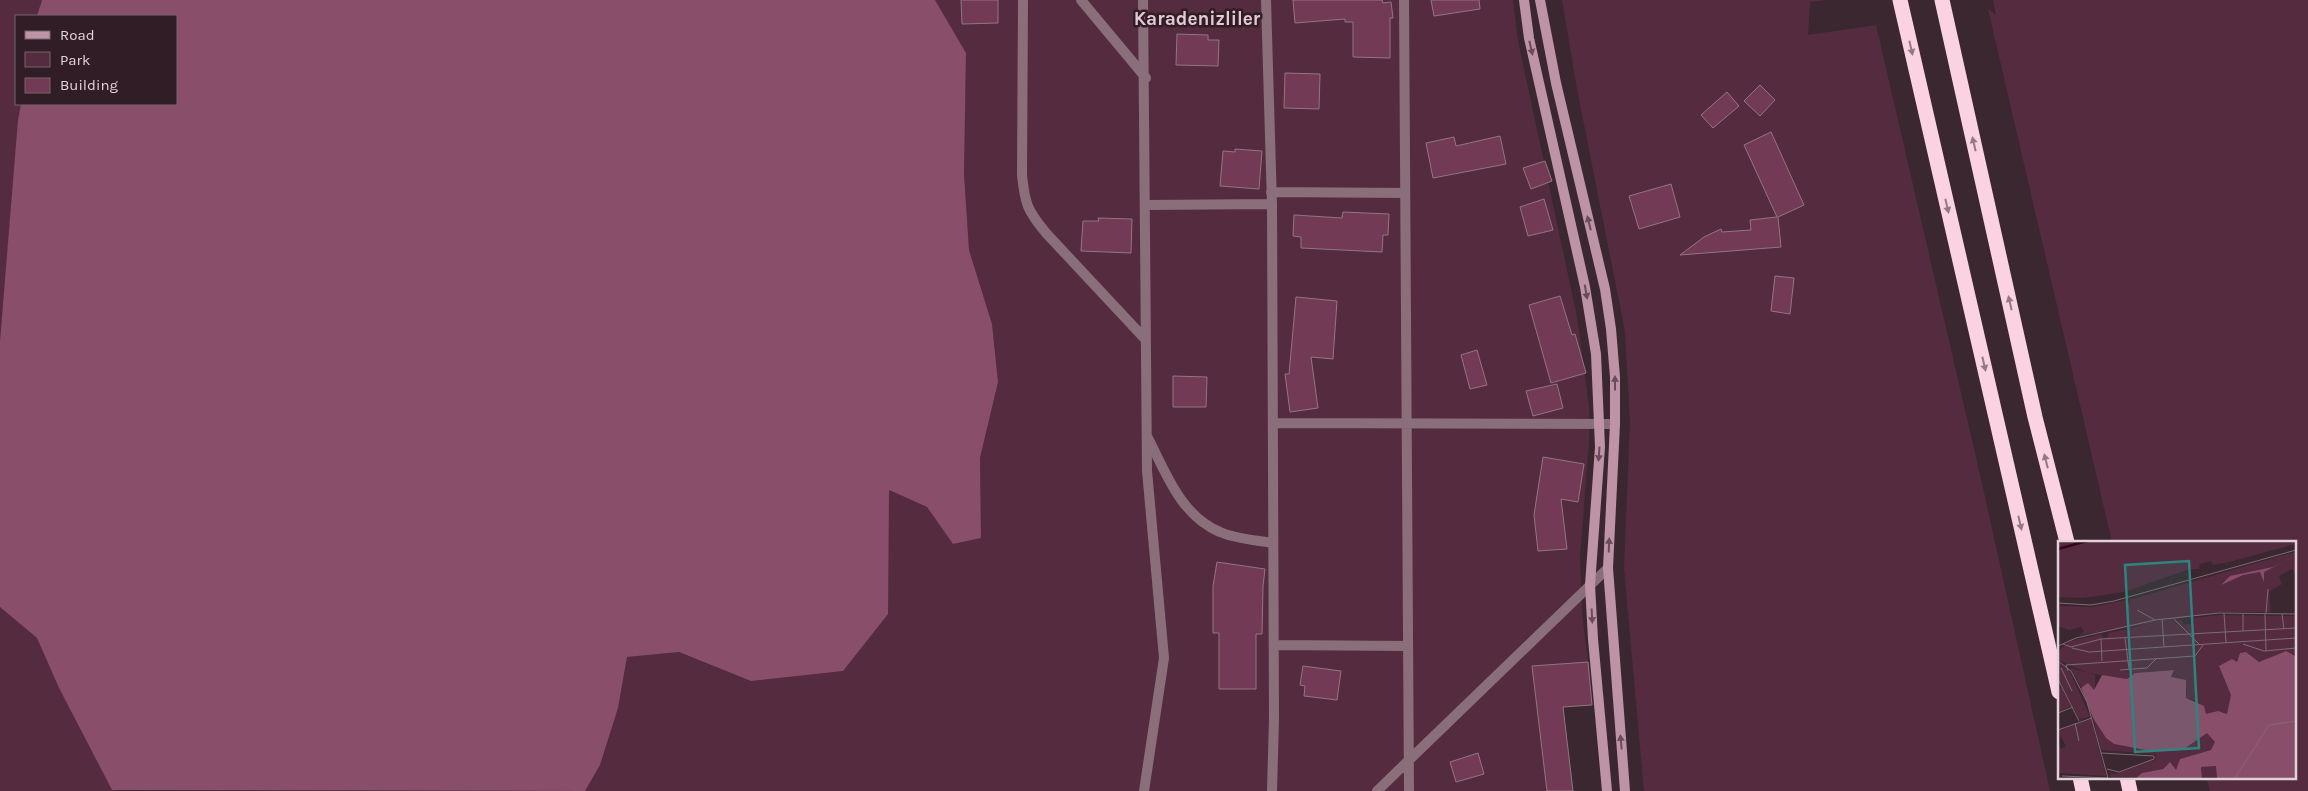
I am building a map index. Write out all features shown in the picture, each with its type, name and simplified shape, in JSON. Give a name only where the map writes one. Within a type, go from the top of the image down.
[{"type":"highway","points":[[1900,0],[2058,688]]},
{"type":"highway","points":[[1942,0],[2035,416],[2067,541]]},
{"type":"highway","points":[[2080,778],[2083,791]]},
{"type":"highway","points":[[2127,778],[2130,791]]},
{"type":"main road","points":[[1524,0],[1529,38],[1585,287],[1596,354],[1600,447],[1590,585],[1607,791]]},
{"type":"main road","points":[[1540,0],[1556,83],[1605,290],[1615,377],[1615,424],[1608,568],[1625,791]]},
{"type":"street","points":[[1023,0],[1022,175],[1024,201],[1033,217],[1046,233],[1146,340]]},
{"type":"street","points":[[1081,0],[1146,78]]},
{"type":"street","points":[[1144,0],[1146,78],[1147,471],[1164,658],[1144,791]]},
{"type":"street","points":[[1266,0],[1272,204],[1274,645],[1272,791]]},
{"type":"street","points":[[1404,0],[1409,791]]},
{"type":"street","points":[[1271,192],[1404,193]]},
{"type":"street","points":[[1146,205],[1272,204]]},
{"type":"street","points":[[1272,423],[1615,424]]},
{"type":"street","points":[[1146,435],[1178,495],[1196,518],[1219,532],[1240,538],[1273,542]]},
{"type":"street","points":[[1377,791],[1608,568]]},
{"type":"street","points":[[1274,645],[1408,646]]},
{"type":"green space","points":[[0,0],[42,0],[37,15],[15,15],[15,105],[21,105],[0,341]]},
{"type":"green space","points":[[935,0],[1513,0],[1518,41],[1577,317],[1589,406],[1589,442],[1580,556],[1582,614],[1588,662],[1532,666],[1547,791],[585,791],[600,765],[618,708],[627,657],[679,652],[751,681],[888,614],[888,490],[927,507],[953,544],[981,538],[980,458],[998,382],[992,324],[969,250],[964,174],[966,53]]},
{"type":"green space","points":[[1562,0],[1826,0],[1810,2],[1808,35],[1876,25],[1983,488],[2050,791],[1644,791],[1624,568],[1630,422],[1625,331],[1577,89]]},
{"type":"green space","points":[[1993,0],[2308,0],[2308,791],[2210,791],[2206,778],[2296,778],[2296,541],[2112,541],[1988,9],[1996,15]]},
{"type":"green space","points":[[0,607],[37,638],[59,688],[112,790],[120,791],[0,791]]},
{"type":"shaded area","points":[[42,0],[935,0],[966,53],[964,174],[969,250],[992,324],[998,382],[980,458],[981,538],[953,544],[927,507],[889,490],[888,614],[843,671],[751,681],[679,652],[627,657],[618,708],[600,765],[585,791],[112,790],[59,688],[37,638],[0,607],[0,341],[18,120],[21,105],[178,105],[178,15],[37,15]]},
{"type":"building","points":[[961,0],[998,0],[998,23],[962,24]]},
{"type":"building","points":[[1293,0],[1382,0],[1383,3],[1391,2],[1393,18],[1390,18],[1390,58],[1353,57],[1353,22],[1345,22],[1345,19],[1295,23]]},
{"type":"building","points":[[1431,0],[1479,0],[1480,9],[1434,16]]},
{"type":"building","points":[[1177,34],[1208,35],[1208,40],[1219,40],[1218,66],[1176,65]]},
{"type":"building","points":[[1285,73],[1320,74],[1319,109],[1284,108]]},
{"type":"building","points":[[1760,85],[1775,100],[1760,116],[1744,101]]},
{"type":"building","points":[[1727,92],[1739,106],[1713,128],[1701,115]]},
{"type":"building","points":[[1771,132],[1804,205],[1778,217],[1781,247],[1680,255],[1704,237],[1721,229],[1722,232],[1751,230],[1750,220],[1777,217],[1744,145]]},
{"type":"building","points":[[1500,136],[1506,164],[1433,178],[1426,143],[1454,137],[1456,146]]},
{"type":"building","points":[[1235,149],[1262,151],[1259,189],[1220,186],[1223,151],[1235,152]]},
{"type":"building","points":[[1545,161],[1552,181],[1531,189],[1523,168]]},
{"type":"building","points":[[1671,184],[1680,217],[1639,229],[1629,196]]},
{"type":"building","points":[[1544,199],[1553,230],[1528,236],[1520,207]]},
{"type":"building","points":[[1343,212],[1389,214],[1388,235],[1383,235],[1382,252],[1301,248],[1301,237],[1293,236],[1294,215],[1342,218]]},
{"type":"building","points":[[1098,218],[1132,219],[1131,253],[1081,251],[1083,221],[1099,221]]},
{"type":"building","points":[[1775,276],[1794,278],[1790,314],[1771,311]]},
{"type":"building","points":[[1560,296],[1572,335],[1575,334],[1586,373],[1551,383],[1529,305]]},
{"type":"building","points":[[1296,297],[1337,301],[1333,359],[1311,357],[1318,408],[1290,412],[1285,374],[1289,374]]},
{"type":"building","points":[[1477,350],[1487,385],[1470,389],[1461,355]]},
{"type":"building","points":[[1173,376],[1207,377],[1206,407],[1173,407]]},
{"type":"building","points":[[1557,384],[1563,408],[1533,416],[1526,391]]},
{"type":"building","points":[[1543,457],[1584,464],[1578,502],[1561,499],[1567,549],[1538,551],[1534,515]]},
{"type":"building","points":[[1217,562],[1265,569],[1262,634],[1256,634],[1256,689],[1219,689],[1219,633],[1213,633],[1213,586]]},
{"type":"building","points":[[1588,662],[1592,705],[1563,707],[1573,791],[1547,791],[1532,666]]},
{"type":"building","points":[[1303,666],[1341,671],[1337,700],[1304,696],[1305,686],[1300,685]]},
{"type":"building","points":[[1478,753],[1484,774],[1456,782],[1450,762]]},
{"type":"district","name":"Karadenizliler","points":[[1197,18]]}]
